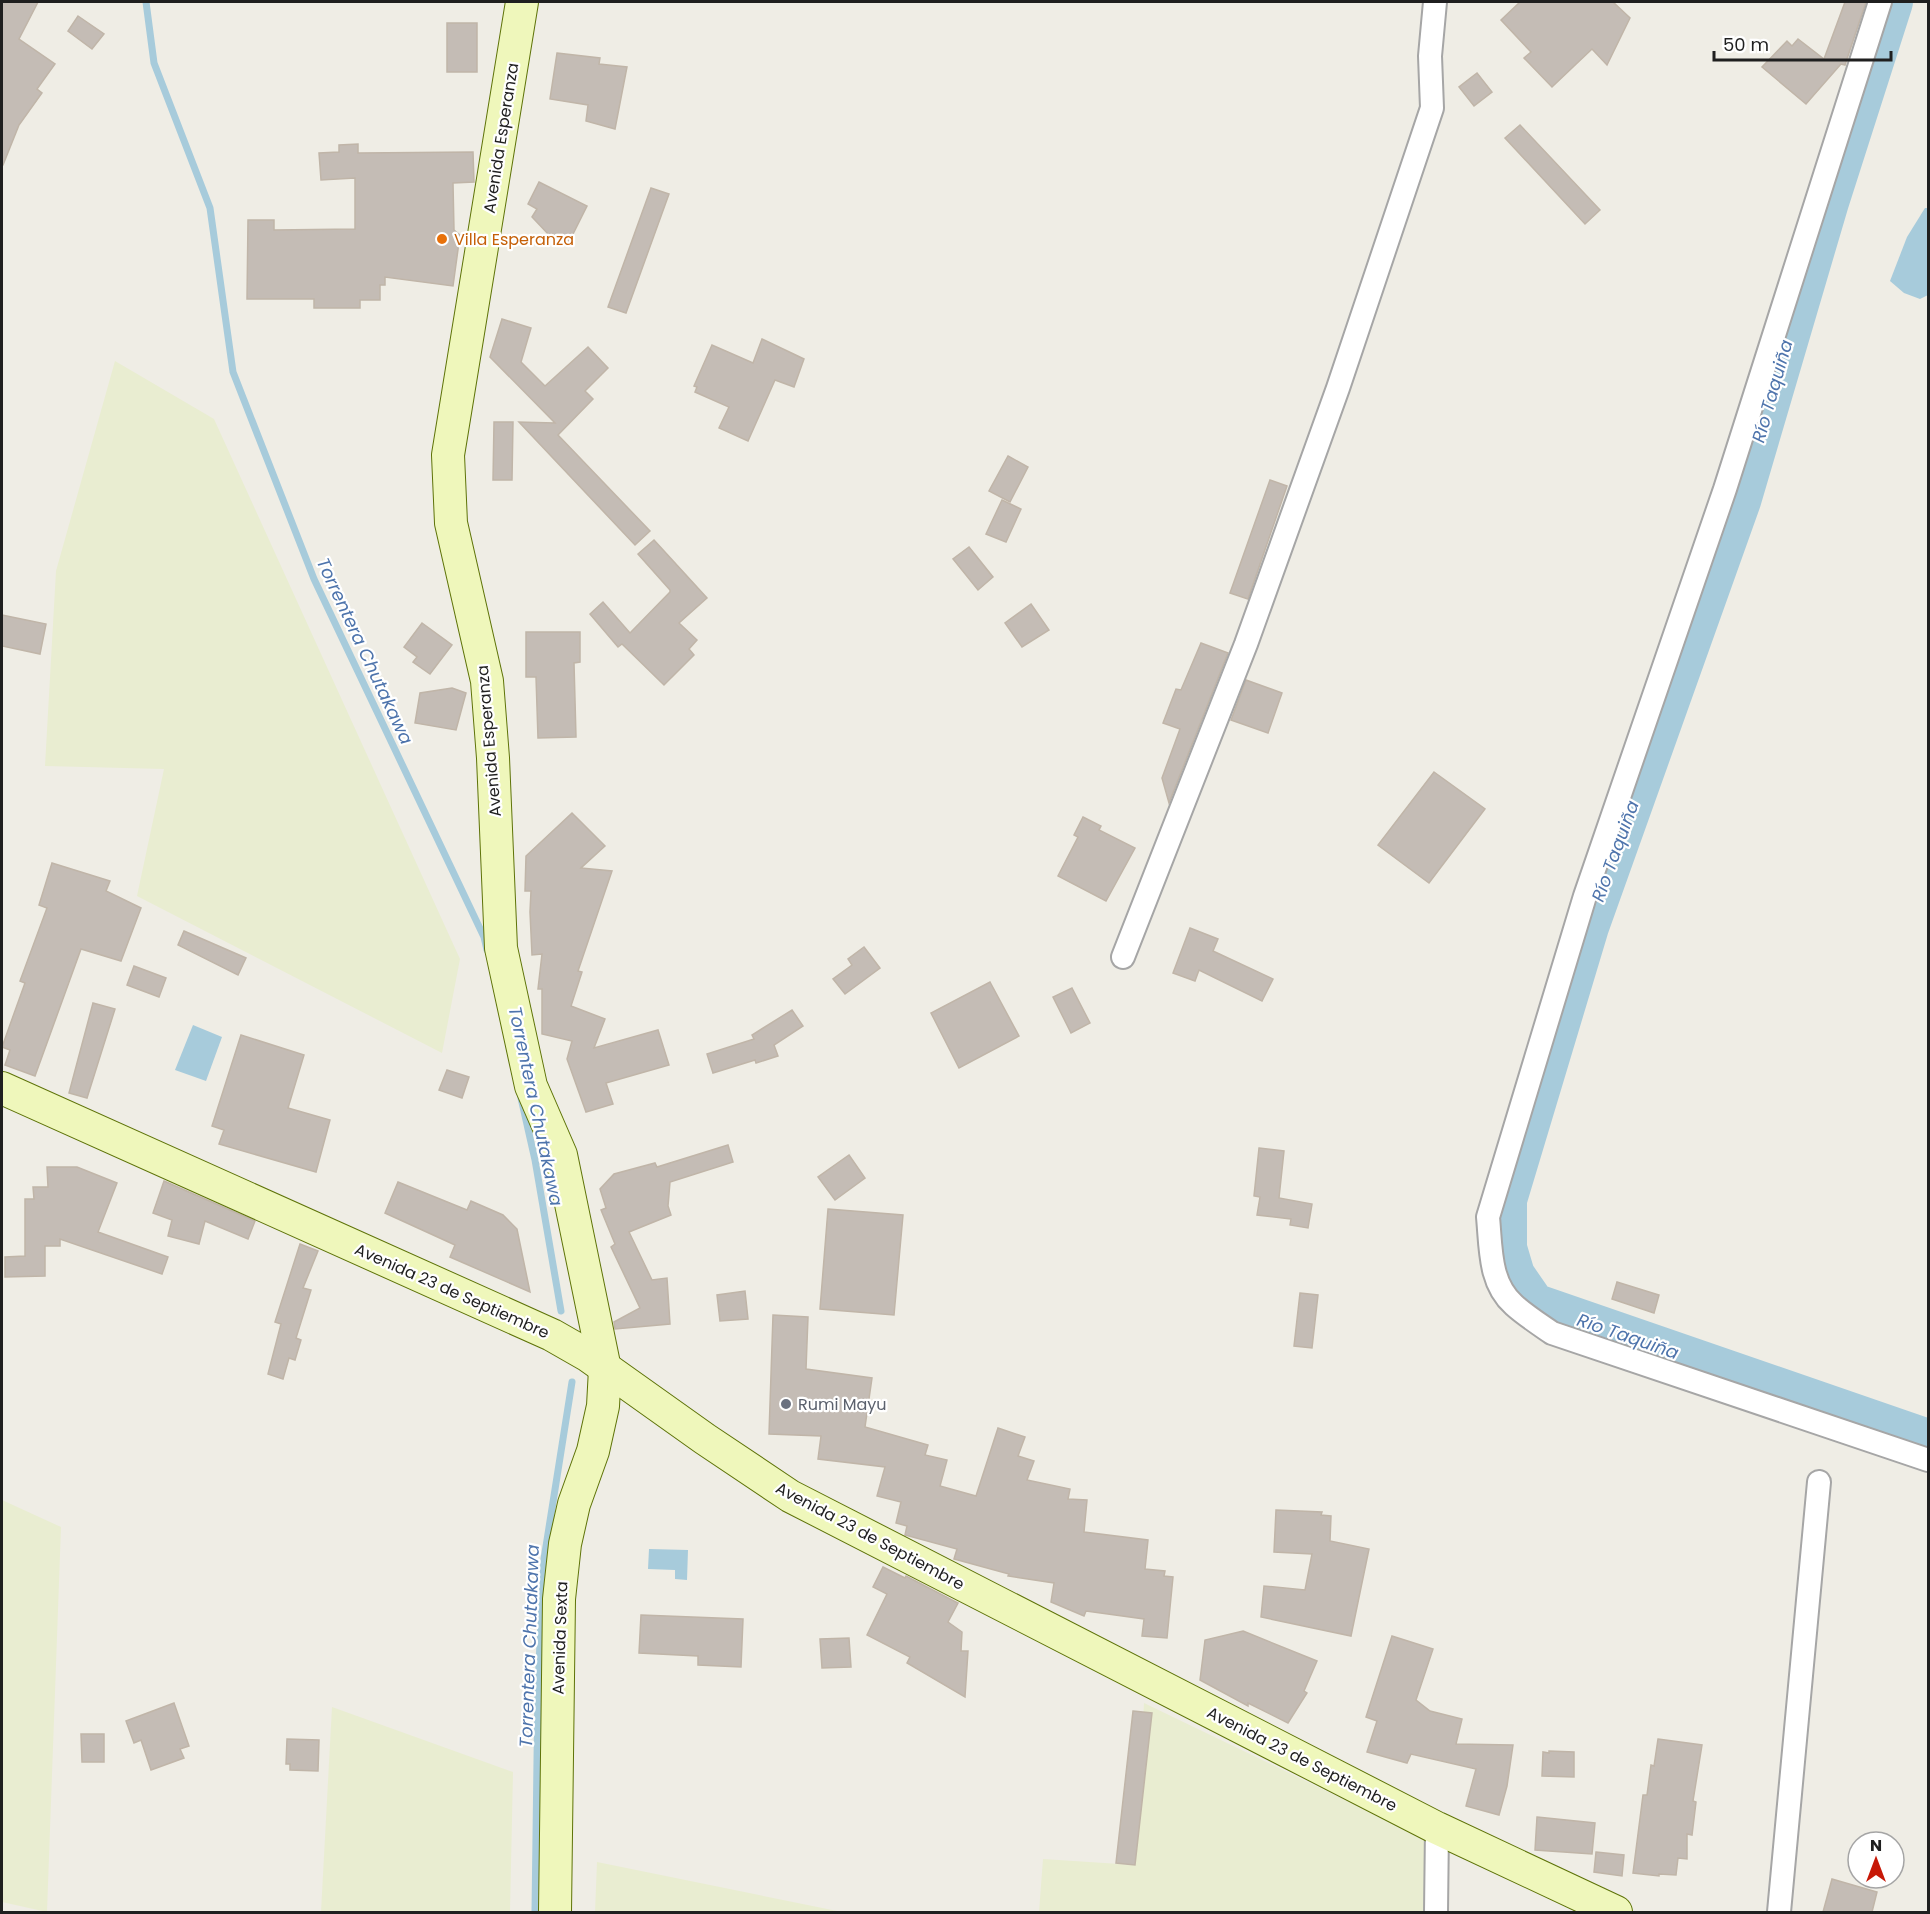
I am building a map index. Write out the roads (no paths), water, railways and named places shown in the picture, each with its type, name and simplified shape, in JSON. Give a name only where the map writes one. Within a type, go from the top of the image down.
[{"type":"main road","name":"Avenida Esperanza","points":[[522,2],[448,455],[451,523],[487,681],[493,758],[501,948],[531,1086],[561,1155],[596,1362]]},
{"type":"main road","name":"Avenida 23 de Septiembre","points":[[2,1088],[552,1335],[596,1362],[790,1496],[1437,1828],[1616,1912]]},
{"type":"main road","name":"Avenida Sexta","points":[[555,1912],[560,1599],[565,1544],[574,1504],[593,1451],[603,1406],[596,1362]]},
{"type":"street","points":[[1123,957],[1246,644],[1338,388],[1432,108],[1430,56],[1435,2]]},
{"type":"street","points":[[1880,2],[1725,489],[1585,896],[1488,1217],[1494,1271],[1501,1289],[1513,1304],[1552,1333],[1929,1460]]},
{"type":"street","points":[[1779,1912],[1819,1482]]},
{"type":"street","points":[[1436,1912],[1437,1828]]},
{"type":"water","points":[[1925,208],[1928,208],[1928,295],[1920,299],[1904,293],[1890,281],[1907,237]]},
{"type":"water","points":[[193,1025],[222,1037],[206,1081],[175,1070]]},
{"type":"water","points":[[649,1549],[688,1550],[687,1580],[675,1579],[675,1570],[648,1569]]},
{"type":"waterway","name":"Torrentera Chutakawa","points":[[146,2],[154,63],[210,208],[233,372],[314,579],[484,937],[487,950]]},
{"type":"waterway","name":"Río Taquiña","points":[[1892,2],[1828,202],[1740,501],[1588,927],[1506,1200],[1506,1248],[1514,1275],[1534,1304],[1928,1440]]},
{"type":"waterway","name":"Torrentera Chutakawa","points":[[521,1098],[535,1160],[561,1311]]},
{"type":"waterway","name":"Torrentera Chutakawa","points":[[535,1912],[538,1685],[544,1559],[572,1382]]},
{"type":"place","name":"Villa Esperanza","points":[[442,239]]},
{"type":"place","name":"Rumi Mayu","points":[[786,1404]]}]
